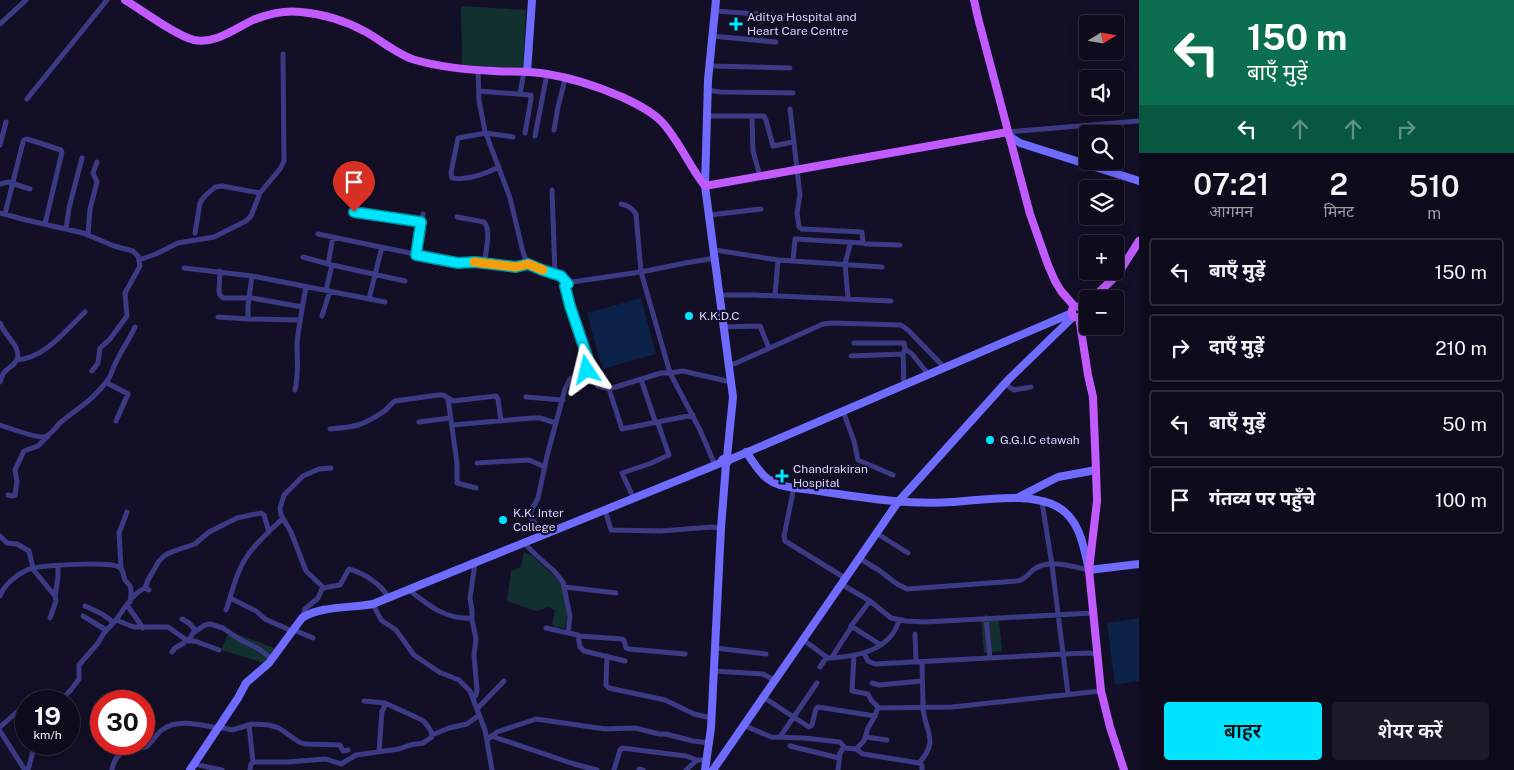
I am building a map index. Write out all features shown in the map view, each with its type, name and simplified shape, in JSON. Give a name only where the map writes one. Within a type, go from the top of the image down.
[{"type":"main road","points":[[125,0],[192,40],[220,37],[268,15],[288,12],[318,14],[344,21],[365,31],[413,60],[445,67],[547,74],[603,88],[636,104],[660,120],[677,142],[705,186],[1009,134]]},
{"type":"main road","points":[[974,0],[1030,214],[1048,265],[1061,290],[1079,311]]},
{"type":"main road","points":[[1101,290],[1118,274],[1139,241]]},
{"type":"main road","points":[[1084,335],[1093,397],[1097,501],[1089,570],[1101,691],[1124,770]]},
{"type":"street","points":[[0,24],[26,0]]},
{"type":"street","points":[[27,99],[107,0]]},
{"type":"street","points":[[520,94],[526,72],[532,0]]},
{"type":"street","points":[[705,770],[710,743],[724,461],[733,397],[705,186],[709,66],[716,0]]},
{"type":"street","points":[[715,10],[785,16]]},
{"type":"street","points":[[0,17],[8,17]]},
{"type":"street","points":[[712,36],[776,42]]},
{"type":"street","points":[[92,371],[98,363],[100,348],[128,316],[124,295],[139,266],[156,254],[178,243],[210,238],[240,224],[251,216],[260,193],[280,169],[284,160],[283,54]]},
{"type":"street","points":[[709,66],[790,68]]},
{"type":"street","points":[[478,70],[479,101],[486,133],[510,198],[523,252],[528,264]]},
{"type":"street","points":[[535,136],[547,74]]},
{"type":"street","points":[[554,130],[566,79]]},
{"type":"street","points":[[708,90],[720,92],[793,93]]},
{"type":"street","points":[[479,91],[530,94],[525,133]]},
{"type":"street","points":[[790,109],[800,195],[797,213],[799,227],[802,229],[862,232],[863,243]]},
{"type":"street","points":[[707,116],[762,116],[766,119],[773,146],[793,142]]},
{"type":"street","points":[[752,116],[754,151],[760,176]]},
{"type":"street","points":[[1009,134],[1139,121]]},
{"type":"street","points":[[0,145],[6,122]]},
{"type":"street","points":[[499,167],[467,179],[451,177],[458,138],[486,133],[512,137]]},
{"type":"street","points":[[1009,134],[1020,143],[1139,181]]},
{"type":"street","points":[[45,224],[62,150],[27,139],[24,140],[2,213],[45,224],[66,229],[88,235],[114,246],[133,251],[137,254],[139,266]]},
{"type":"street","points":[[66,229],[69,208],[82,158]]},
{"type":"street","points":[[88,235],[90,208],[97,182],[93,173],[97,162]]},
{"type":"street","points":[[0,184],[7,182],[30,189]]},
{"type":"street","points":[[195,233],[200,204],[204,197],[215,187],[222,186],[260,193]]},
{"type":"street","points":[[552,190],[555,274]]},
{"type":"street","points":[[621,204],[627,205],[636,214],[641,272],[670,373],[693,414],[724,461]]},
{"type":"street","points":[[710,215],[761,208]]},
{"type":"street","points":[[354,212],[421,222]]},
{"type":"street","points":[[416,255],[423,214]]},
{"type":"street","points":[[457,217],[484,222],[486,225],[488,235],[485,262]]},
{"type":"street","points":[[318,234],[458,263],[485,262],[516,267],[528,264],[561,276],[568,284]]},
{"type":"street","points":[[322,316],[328,290],[333,237]]},
{"type":"street","points":[[793,261],[794,239],[900,245]]},
{"type":"street","points":[[848,298],[845,264],[850,245]]},
{"type":"street","points":[[369,299],[382,247]]},
{"type":"street","points":[[715,250],[778,260],[882,267]]},
{"type":"street","points":[[303,257],[330,265],[405,281]]},
{"type":"street","points":[[716,258],[572,282],[565,286],[570,306],[598,386],[609,388],[661,373],[683,371],[731,382]]},
{"type":"street","points":[[775,296],[778,260]]},
{"type":"street","points":[[184,268],[252,276],[385,302]]},
{"type":"street","points":[[220,272],[219,292],[221,296],[249,298],[302,307]]},
{"type":"street","points":[[248,319],[247,308],[252,276]]},
{"type":"street","points":[[295,390],[298,374],[299,320],[306,286]]},
{"type":"street","points":[[720,295],[891,301]]},
{"type":"street","points":[[302,618],[313,612],[369,605],[389,598],[634,499],[1079,311]]},
{"type":"street","points":[[715,769],[743,725],[898,502],[1005,384],[1079,311]]},
{"type":"street","points":[[0,382],[3,373],[17,360],[31,358],[54,342],[85,312]]},
{"type":"street","points":[[218,317],[299,320]]},
{"type":"street","points":[[0,323],[14,345],[17,352],[17,360]]},
{"type":"street","points":[[728,365],[823,324],[833,323],[900,325],[908,330],[943,368]]},
{"type":"street","points":[[724,327],[760,326],[769,348]]},
{"type":"street","points":[[8,495],[15,495],[17,482],[15,470],[24,451],[38,446],[58,425],[78,410],[107,383],[115,363],[135,327]]},
{"type":"street","points":[[854,343],[904,343],[904,385]]},
{"type":"street","points":[[851,356],[904,352],[920,364],[929,375]]},
{"type":"street","points":[[541,536],[530,515],[538,498],[566,384],[591,368]]},
{"type":"street","points":[[634,499],[622,473],[669,455],[641,379]]},
{"type":"street","points":[[107,383],[128,394],[116,421]]},
{"type":"street","points":[[1005,384],[1014,390],[1031,387]]},
{"type":"street","points":[[609,388],[622,429],[693,414]]},
{"type":"street","points":[[330,429],[362,424],[385,410],[395,401],[438,395],[443,395],[448,399],[456,401],[497,397],[501,421]]},
{"type":"street","points":[[526,397],[563,400]]},
{"type":"street","points":[[448,399],[458,483],[476,488]]},
{"type":"street","points":[[843,411],[854,441],[858,460],[893,475]]},
{"type":"street","points":[[419,422],[450,418]]},
{"type":"street","points":[[452,425],[536,418],[556,423]]},
{"type":"street","points":[[0,425],[41,437],[47,436]]},
{"type":"street","points":[[746,452],[768,479],[778,484],[794,487],[898,502],[946,502],[1017,498],[1052,505],[1062,510],[1071,518],[1076,526],[1089,570]]},
{"type":"street","points":[[477,463],[529,460],[545,467]]},
{"type":"street","points":[[322,590],[306,571],[280,508],[284,496],[303,476],[319,469],[331,468]]},
{"type":"street","points":[[1017,498],[1058,477],[1096,470]]},
{"type":"street","points":[[794,487],[784,536],[785,541],[843,581],[891,618],[925,622],[1093,613]]},
{"type":"street","points":[[1042,502],[1052,564],[1068,694]]},
{"type":"street","points":[[605,510],[611,530],[661,531],[721,528]]},
{"type":"street","points":[[127,512],[119,533],[121,568],[125,580],[130,587],[129,603],[143,628]]},
{"type":"street","points":[[71,690],[78,680],[79,665],[129,603],[141,590],[147,589],[148,580],[163,557],[174,550],[195,544],[209,532],[234,519],[261,513],[264,515],[269,532]]},
{"type":"street","points":[[226,610],[241,567],[259,540],[283,518]]},
{"type":"street","points":[[876,533],[908,553]]},
{"type":"street","points":[[0,536],[7,542],[17,544],[28,550],[31,554],[33,568],[55,596]]},
{"type":"street","points":[[524,543],[554,571],[565,587],[570,616],[568,633]]},
{"type":"street","points":[[859,558],[907,589],[1016,582],[1028,576],[1037,568],[1052,564],[1089,570],[1139,564]]},
{"type":"street","points":[[473,698],[476,695],[477,688],[474,655],[476,639],[470,594],[475,563]]},
{"type":"street","points":[[0,596],[7,584],[19,574],[33,568],[104,564],[115,565],[121,568]]},
{"type":"street","points":[[50,618],[56,601],[58,566]]},
{"type":"street","points":[[222,770],[192,767],[246,683],[272,659],[302,618],[305,609],[318,598],[322,590],[340,585],[348,570],[352,569],[372,580],[386,592],[389,598]]},
{"type":"street","points":[[565,587],[616,593]]},
{"type":"street","points":[[409,590],[427,604],[446,615],[458,618],[472,618]]},
{"type":"street","points":[[230,598],[256,611],[265,618],[313,638]]},
{"type":"street","points":[[830,658],[870,601]]},
{"type":"street","points":[[369,605],[384,623],[396,630],[413,654],[437,671],[458,680],[470,691],[489,738],[492,770]]},
{"type":"street","points":[[84,606],[115,621],[131,626],[143,628],[168,627],[187,640],[195,641],[218,650]]},
{"type":"street","points":[[83,616],[106,630]]},
{"type":"street","points":[[986,618],[990,658]]},
{"type":"street","points":[[182,619],[189,623],[196,631]]},
{"type":"street","points":[[820,667],[826,658],[854,655],[878,648],[897,629],[899,620]]},
{"type":"street","points":[[172,652],[193,633],[207,624],[223,628],[272,659]]},
{"type":"street","points":[[852,626],[881,646]]},
{"type":"street","points":[[546,628],[579,636],[622,639],[626,648],[629,649],[685,654]]},
{"type":"street","points":[[915,634],[922,682],[923,706],[931,742],[927,752],[919,762]]},
{"type":"street","points":[[579,636],[582,650],[625,661]]},
{"type":"street","points":[[802,639],[830,658]]},
{"type":"street","points":[[714,648],[766,654]]},
{"type":"street","points":[[864,653],[872,664],[1063,654],[1097,655]]},
{"type":"street","points":[[854,655],[852,691],[868,694],[878,708]]},
{"type":"street","points":[[607,656],[606,683],[609,688],[666,700],[691,713],[711,718]]},
{"type":"street","points":[[713,671],[763,674],[774,680]]},
{"type":"street","points":[[477,709],[504,681]]},
{"type":"street","points":[[872,683],[883,685],[922,682]]},
{"type":"street","points":[[780,737],[817,683]]},
{"type":"street","points":[[878,708],[952,707],[1101,691]]},
{"type":"street","points":[[763,697],[809,726],[811,726],[818,707],[875,716]]},
{"type":"street","points":[[364,701],[385,703],[422,720],[426,723],[432,736]]},
{"type":"street","points":[[379,752],[382,711],[385,703]]},
{"type":"street","points":[[856,749],[864,742],[868,728],[878,708]]},
{"type":"street","points":[[15,715],[0,730],[27,770]]},
{"type":"street","points":[[253,762],[327,760],[341,764],[356,755],[399,749],[423,743],[430,740],[432,736],[451,727],[468,724],[480,716]]},
{"type":"street","points":[[489,738],[497,732],[536,719],[605,728],[635,728],[710,743]]},
{"type":"street","points":[[112,770],[114,761],[122,752],[146,747],[162,729],[171,725],[188,724],[232,730],[255,724],[276,727],[305,744],[340,745],[343,751],[348,750]]},
{"type":"street","points":[[249,725],[253,762],[250,770]]},
{"type":"street","points":[[743,725],[771,737],[840,742],[843,746],[856,749],[864,754],[919,762],[922,765],[922,770]]},
{"type":"street","points":[[866,736],[886,740]]},
{"type":"street","points":[[489,738],[597,770]]},
{"type":"street","points":[[790,746],[839,758]]},
{"type":"street","points":[[838,770],[843,746]]},
{"type":"street","points":[[614,770],[622,748],[707,760]]},
{"type":"street","points":[[27,770],[32,755]]},
{"type":"street","points":[[686,770],[697,760]]},
{"type":"green space","points":[[461,6],[526,10],[523,68],[462,66]]},
{"type":"green space","points":[[524,552],[531,555],[564,585],[568,614],[565,628],[555,627],[552,624],[555,610],[549,607],[536,611],[507,601],[511,571],[521,567]]},
{"type":"green space","points":[[999,620],[1002,651],[984,653],[981,621]]},
{"type":"green space","points":[[229,631],[277,649],[264,663],[221,650]]},
{"type":"water","points":[[641,298],[656,354],[602,369],[587,313]]},
{"type":"water","points":[[1139,618],[1139,681],[1115,685],[1107,623]]},
{"type":"slow traffic","points":[[474,262],[516,267],[528,264],[543,270]]},
{"type":"place","name":"Aditya Hospital and Heart Care Centre","points":[[736,24]]},
{"type":"place","name":"K.K.D.C","points":[[689,316]]},
{"type":"place","name":"G.G.I.C etawah","points":[[990,440]]},
{"type":"place","name":"Chandrakiran Hospital","points":[[782,476]]},
{"type":"place","name":"K.K. Inter College","points":[[503,520]]},
{"type":"route","points":[[354,212],[421,222],[416,255],[458,263],[491,263],[516,267],[528,264],[561,276],[568,284],[565,286],[570,306],[591,368],[587,370]]}]
